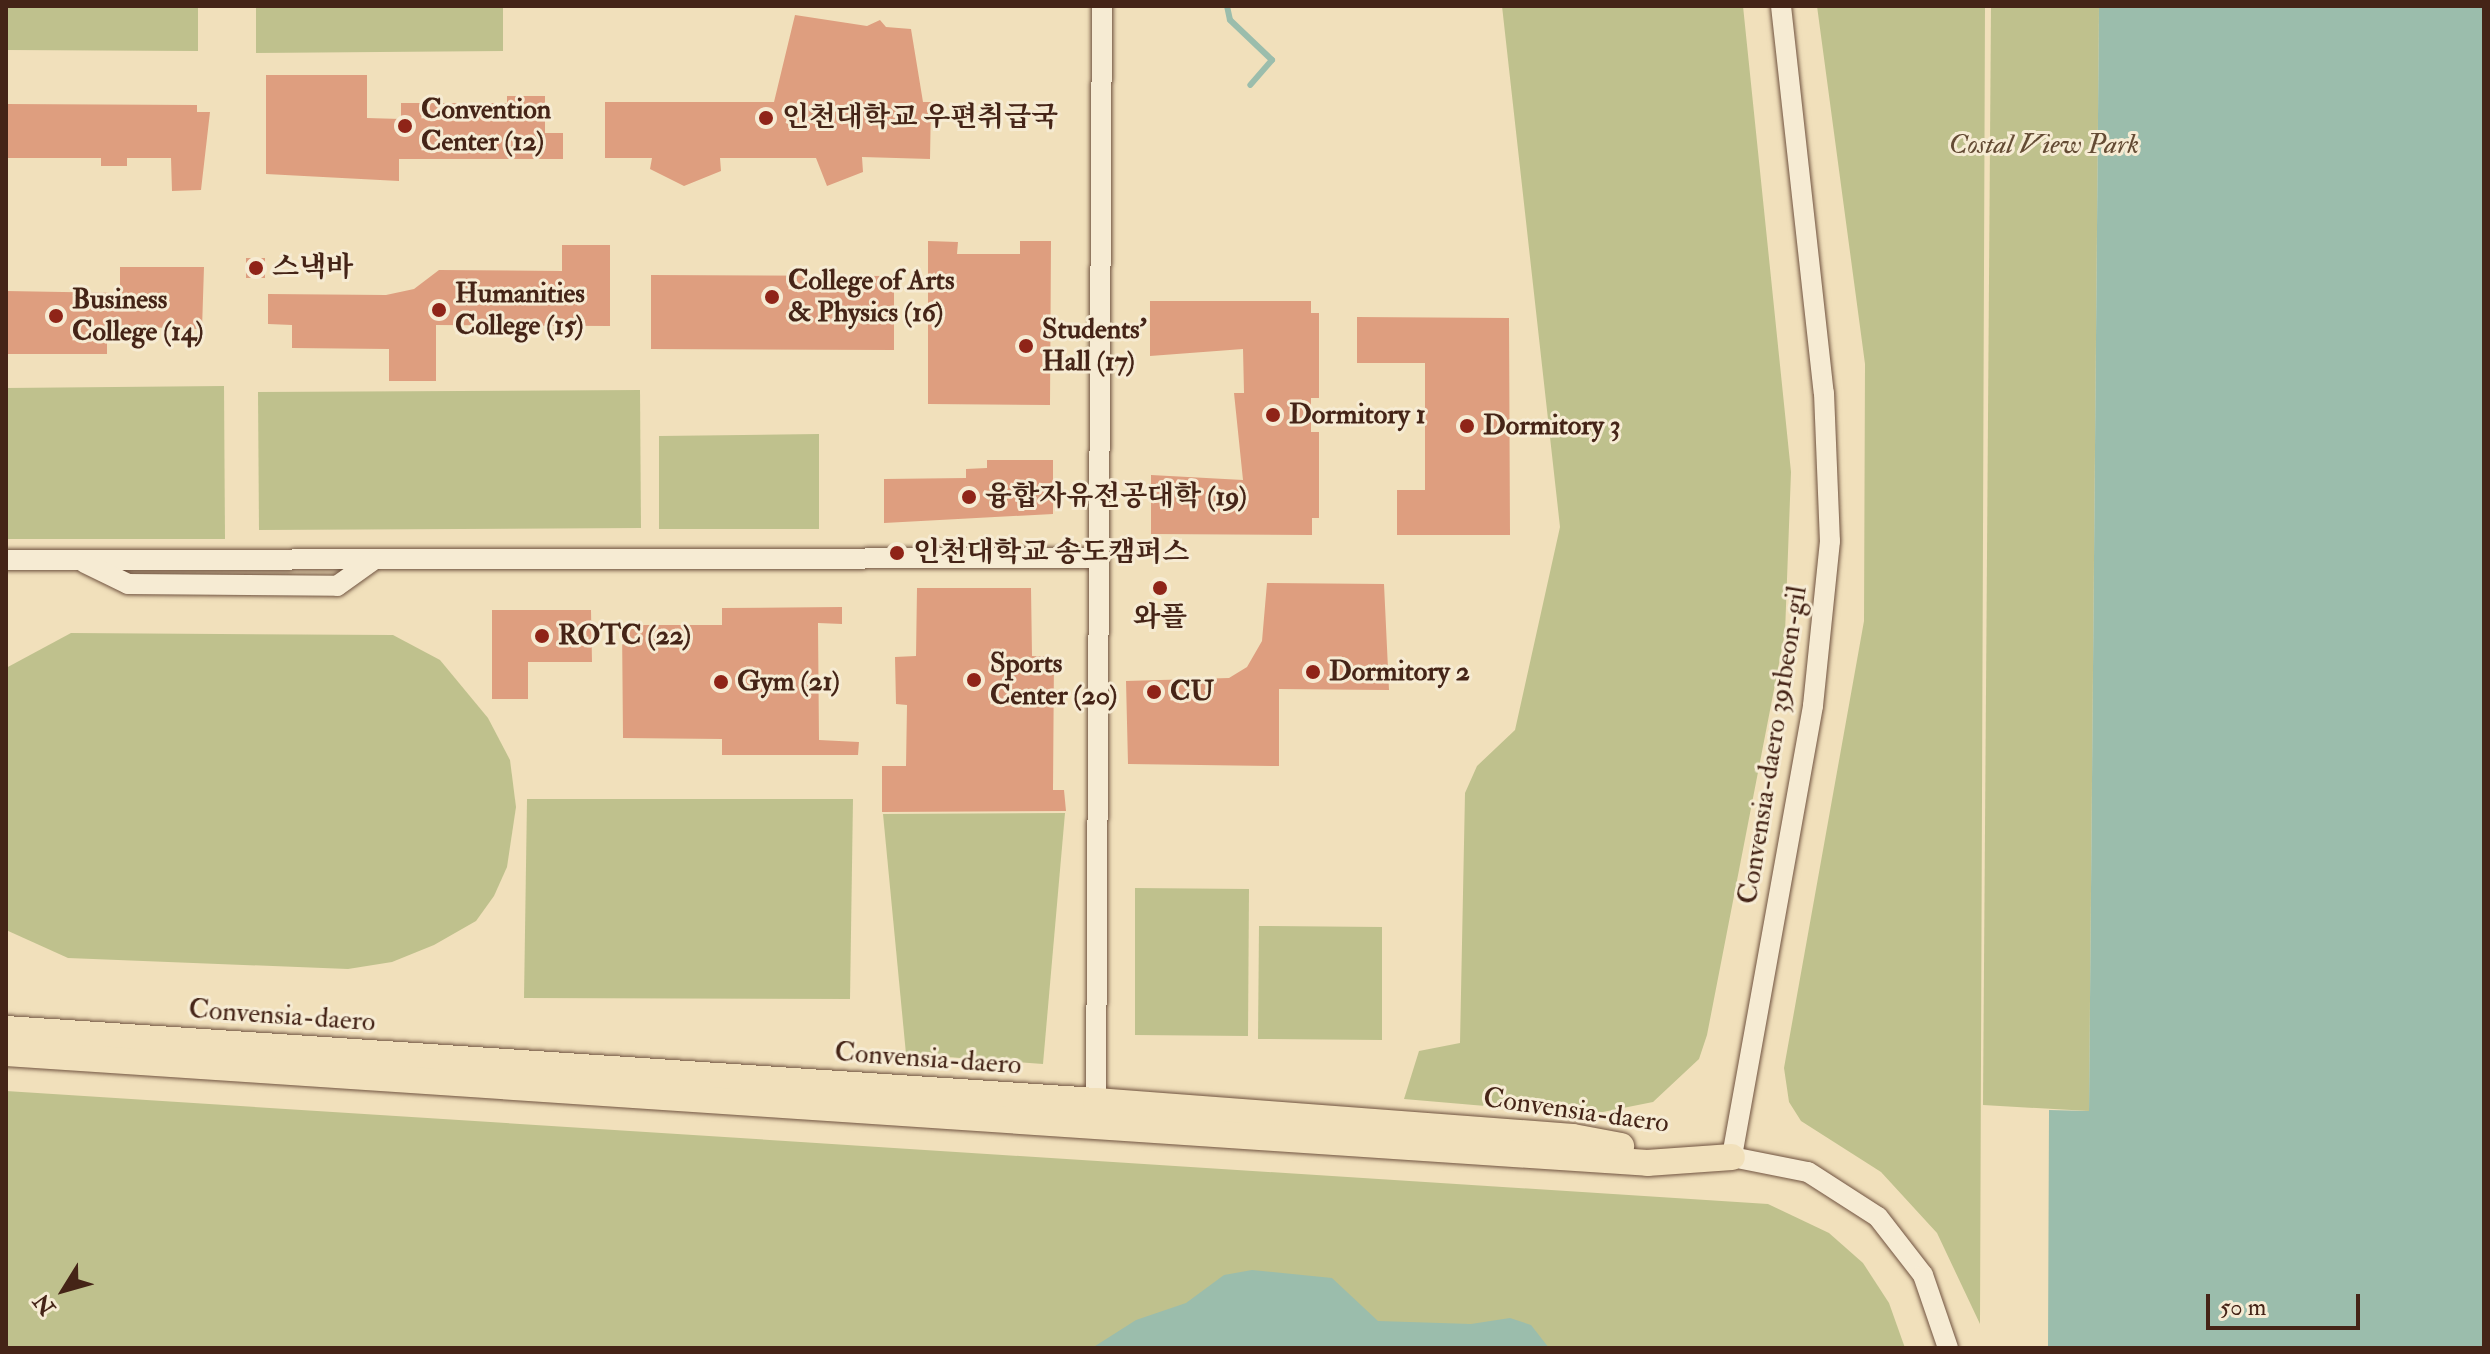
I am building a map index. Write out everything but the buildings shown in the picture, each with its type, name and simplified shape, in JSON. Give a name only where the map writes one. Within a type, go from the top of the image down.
[{"type":"main road","name":"Convensia-daero","points":[[6,1029],[1096,1101],[1573,1137],[1691,1159]]},
{"type":"main road","name":"Convensia-daero","points":[[6,1053],[1647,1163],[1691,1159]]},
{"type":"main road","points":[[1691,1159],[1732,1157]]},
{"type":"street","points":[[1096,1101],[1102,6]]},
{"type":"street","name":"Convensia-daero 391beon-gil","points":[[1732,1157],[1813,706],[1830,541],[1825,406],[1781,6]]},
{"type":"street","points":[[6,560],[1099,558]]},
{"type":"street","points":[[1732,1157],[1808,1172],[1878,1217],[1923,1275],[1948,1348]]},
{"type":"green space","points":[[6,6],[198,6],[198,51],[6,50]]},
{"type":"green space","points":[[256,6],[503,6],[503,51],[256,53]]},
{"type":"green space","points":[[1502,6],[1743,6],[1791,472],[1785,633],[1707,1035],[1699,1059],[1653,1102],[1588,1115],[1404,1099],[1419,1051],[1460,1043],[1465,793],[1477,766],[1515,730],[1560,527]]},
{"type":"green space","points":[[1817,6],[1985,6],[1980,1324],[1937,1233],[1881,1172],[1801,1121],[1789,1102],[1784,1068],[1864,621],[1865,364]]},
{"type":"green space","name":"Costal View Park","points":[[1991,6],[2099,6],[2089,1111],[1983,1105]]},
{"type":"green space","points":[[224,386],[225,539],[6,539],[6,388]]},
{"type":"green space","points":[[640,390],[641,528],[259,530],[258,392]]},
{"type":"green space","points":[[819,434],[819,529],[659,529],[659,436]]},
{"type":"green space","points":[[71,633],[393,635],[440,660],[488,718],[510,760],[516,807],[507,867],[494,896],[476,921],[434,945],[392,962],[348,969],[68,958],[6,930],[6,668]]},
{"type":"green space","points":[[527,799],[853,799],[850,999],[524,998]]},
{"type":"green space","points":[[1065,813],[1043,1064],[906,1054],[883,814]]},
{"type":"green space","points":[[1135,888],[1249,889],[1248,1036],[1135,1035]]},
{"type":"green space","points":[[1259,926],[1382,927],[1382,1040],[1258,1039]]},
{"type":"green space","points":[[6,1091],[1768,1204],[1829,1233],[1863,1263],[1889,1303],[1905,1348],[6,1348]]},
{"type":"shaded area","points":[[2099,6],[2484,6],[2484,1348],[2048,1348],[2049,1110],[2089,1111]]},
{"type":"shaded area","points":[[1252,1270],[1332,1278],[1378,1321],[1471,1324],[1510,1318],[1531,1325],[1549,1348],[1092,1348],[1136,1320],[1186,1303],[1224,1275]]},
{"type":"waterway","points":[[1227,6],[1230,20],[1272,60],[1250,85]]},
{"type":"place","name":"인천대학교 우편취급국","points":[[766,118]]},
{"type":"place","name":"Convention Center (12)","points":[[405,126]]},
{"type":"place","name":"스낵바","points":[[256,268]]},
{"type":"place","name":"College of Arts & Physics (16)","points":[[772,297]]},
{"type":"place","name":"Humanities College (15)","points":[[439,310]]},
{"type":"place","name":"Business College (14)","points":[[56,316]]},
{"type":"place","name":"Students' Hall (17)","points":[[1026,346]]},
{"type":"place","name":"Dormitory 1","points":[[1273,415]]},
{"type":"place","name":"Dormitory 3","points":[[1467,426]]},
{"type":"place","name":"융합자유전공대학 (19)","points":[[969,497]]},
{"type":"place","name":"인천대학교 송도캠퍼스","points":[[897,553]]},
{"type":"place","name":"와플","points":[[1160,588]]},
{"type":"place","name":"ROTC (22)","points":[[542,636]]},
{"type":"place","name":"Dormitory 2","points":[[1313,672]]},
{"type":"place","name":"Sports Center (20)","points":[[974,680]]},
{"type":"place","name":"Gym (21)","points":[[721,682]]},
{"type":"place","name":"CU","points":[[1154,692]]}]
